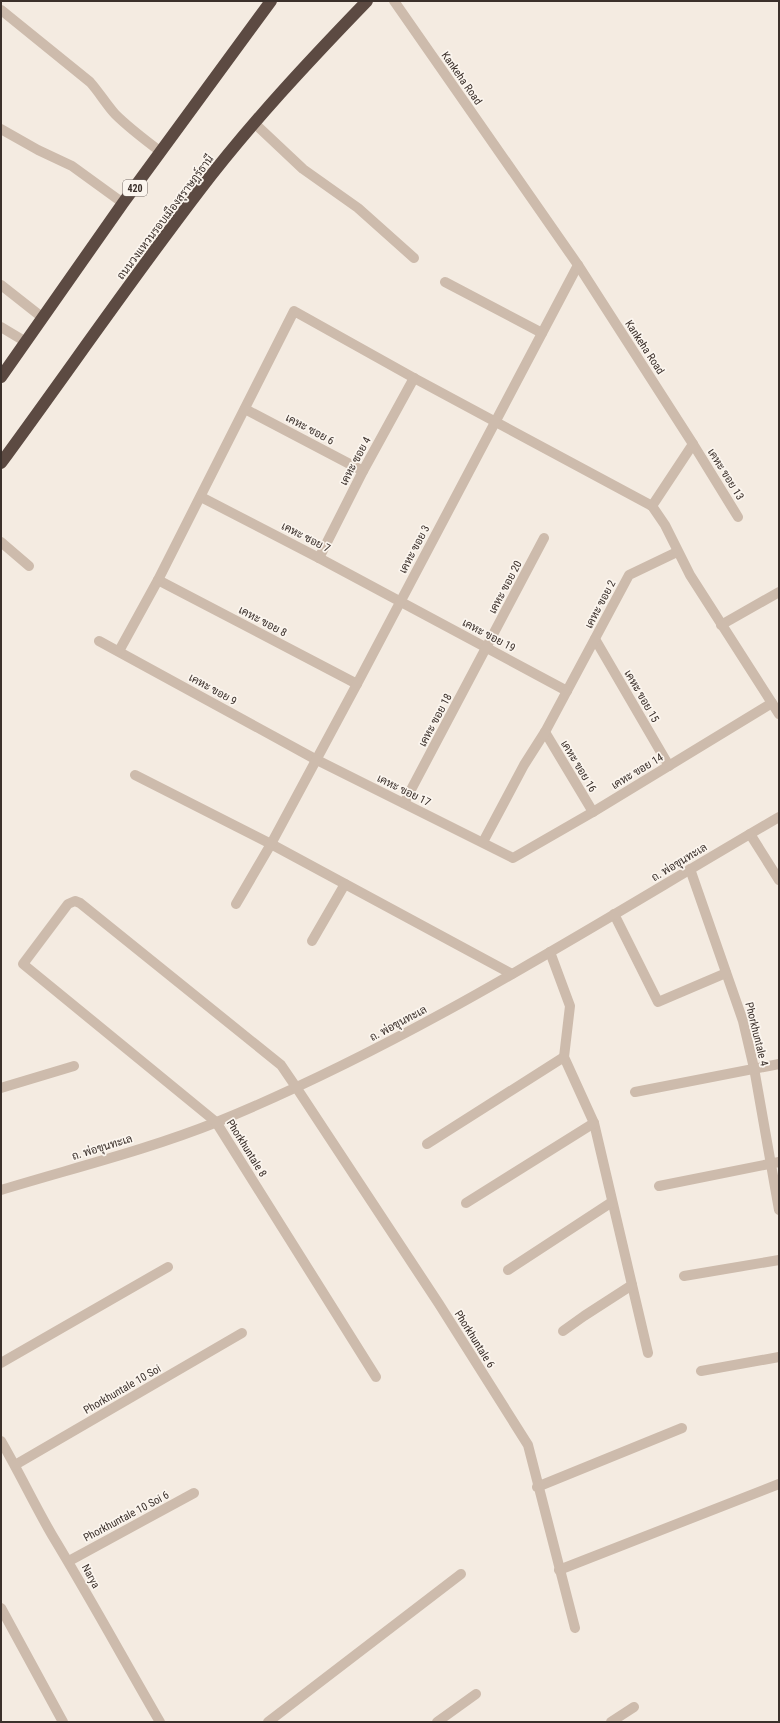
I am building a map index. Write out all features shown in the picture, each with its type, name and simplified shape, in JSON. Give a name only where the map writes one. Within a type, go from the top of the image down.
[{"type":"highway","name":"ถนนวงแหวนรอบเมืองสุราษฎร์ธานี","points":[[1,463],[199,191],[254,123],[313,57],[368,1]]},
{"type":"highway","name":"420","points":[[1,377],[269,2]]},
{"type":"street","name":"Kankeha Road","points":[[394,1],[578,265],[693,444]]},
{"type":"street","points":[[1,10],[90,82],[126,125],[161,152]]},
{"type":"street","points":[[254,123],[303,169],[358,208],[414,258]]},
{"type":"street","points":[[1,129],[38,150],[72,166],[124,203]]},
{"type":"street","name":"เคหะ ขอย 3","points":[[236,904],[271,844],[578,265]]},
{"type":"street","points":[[445,282],[542,333]]},
{"type":"street","points":[[1,285],[43,318]]},
{"type":"street","points":[[119,652],[201,497],[294,310],[414,378],[652,506],[665,525],[677,552],[690,575],[779,713]]},
{"type":"street","points":[[1,327],[26,342]]},
{"type":"street","name":"เคหะ ซอย 4","points":[[319,558],[363,471],[414,378]]},
{"type":"street","name":"เคหะ ซอย 6","points":[[245,409],[363,471]]},
{"type":"street","points":[[652,506],[693,444]]},
{"type":"street","name":"เคหะ ขอย 13","points":[[693,444],[738,517]]},
{"type":"street","name":"เคหะ ซอย 7","points":[[201,497],[400,601]]},
{"type":"street","name":"เคหะ ขอย 20","points":[[486,648],[544,538]]},
{"type":"street","points":[[1,542],[29,566]]},
{"type":"street","name":"เคหะ ขอย 2","points":[[567,691],[629,575],[677,552]]},
{"type":"street","name":"เคหะ ขอย 8","points":[[158,580],[356,684]]},
{"type":"street","points":[[721,624],[779,592]]},
{"type":"street","name":"เคหะ ขอย 19","points":[[400,601],[567,691]]},
{"type":"street","name":"เคหะ ขอย 15","points":[[595,639],[669,766]]},
{"type":"street","name":"เคหะ ขอย 9","points":[[99,641],[315,759]]},
{"type":"street","name":"เคหะ ขอย 18","points":[[404,803],[486,648]]},
{"type":"street","points":[[483,842],[524,765],[545,732],[567,691]]},
{"type":"street","name":"เคหะ ขอย 14","points":[[513,858],[593,812],[772,703]]},
{"type":"street","name":"เคหะ ขอย 16","points":[[545,732],[593,812]]},
{"type":"street","name":"เคหะ ขอย 17","points":[[315,759],[513,858]]},
{"type":"street","points":[[135,775],[271,844],[512,974]]},
{"type":"street","name":"ถ. พ่อขุนทะเล","points":[[1,1190],[167,1141],[216,1122],[296,1087],[404,1034],[512,974],[779,817]]},
{"type":"street","points":[[750,834],[779,880]]},
{"type":"street","name":"Phorkhuntale 4","points":[[690,869],[743,1021],[775,1163],[779,1210]]},
{"type":"street","points":[[312,941],[345,884]]},
{"type":"street","name":"Phorkhuntale 6","points":[[23,964],[68,904],[75,901],[80,903],[281,1066],[439,1304],[528,1445],[537,1487],[575,1628]]},
{"type":"street","points":[[614,914],[658,1002],[726,972]]},
{"type":"street","points":[[550,952],[570,1006],[564,1057],[594,1123],[648,1353]]},
{"type":"street","name":"Phorkhuntale 8","points":[[23,964],[216,1122],[376,1377]]},
{"type":"street","points":[[428,1144],[564,1057]]},
{"type":"street","points":[[635,1092],[779,1064]]},
{"type":"street","points":[[1,1088],[74,1066]]},
{"type":"street","points":[[466,1203],[594,1123]]},
{"type":"street","points":[[659,1186],[775,1163]]},
{"type":"street","points":[[508,1270],[612,1202]]},
{"type":"street","points":[[684,1276],[779,1260]]},
{"type":"street","points":[[1,1363],[168,1267]]},
{"type":"street","points":[[562,1331],[632,1285]]},
{"type":"street","name":"Phorkhuntale 10 Soi","points":[[15,1465],[242,1333]]},
{"type":"street","points":[[701,1371],[779,1357]]},
{"type":"street","points":[[537,1487],[682,1428]]},
{"type":"street","name":"Narya","points":[[1,1441],[52,1534],[69,1561],[88,1598],[160,1722]]},
{"type":"street","points":[[559,1570],[779,1484]]},
{"type":"street","name":"Phorkhuntale 10 Soi 6","points":[[69,1561],[194,1493]]},
{"type":"street","points":[[268,1722],[461,1574]]},
{"type":"street","points":[[1,1608],[63,1722]]},
{"type":"street","points":[[437,1722],[476,1694]]},
{"type":"street","points":[[611,1722],[634,1707]]}]
